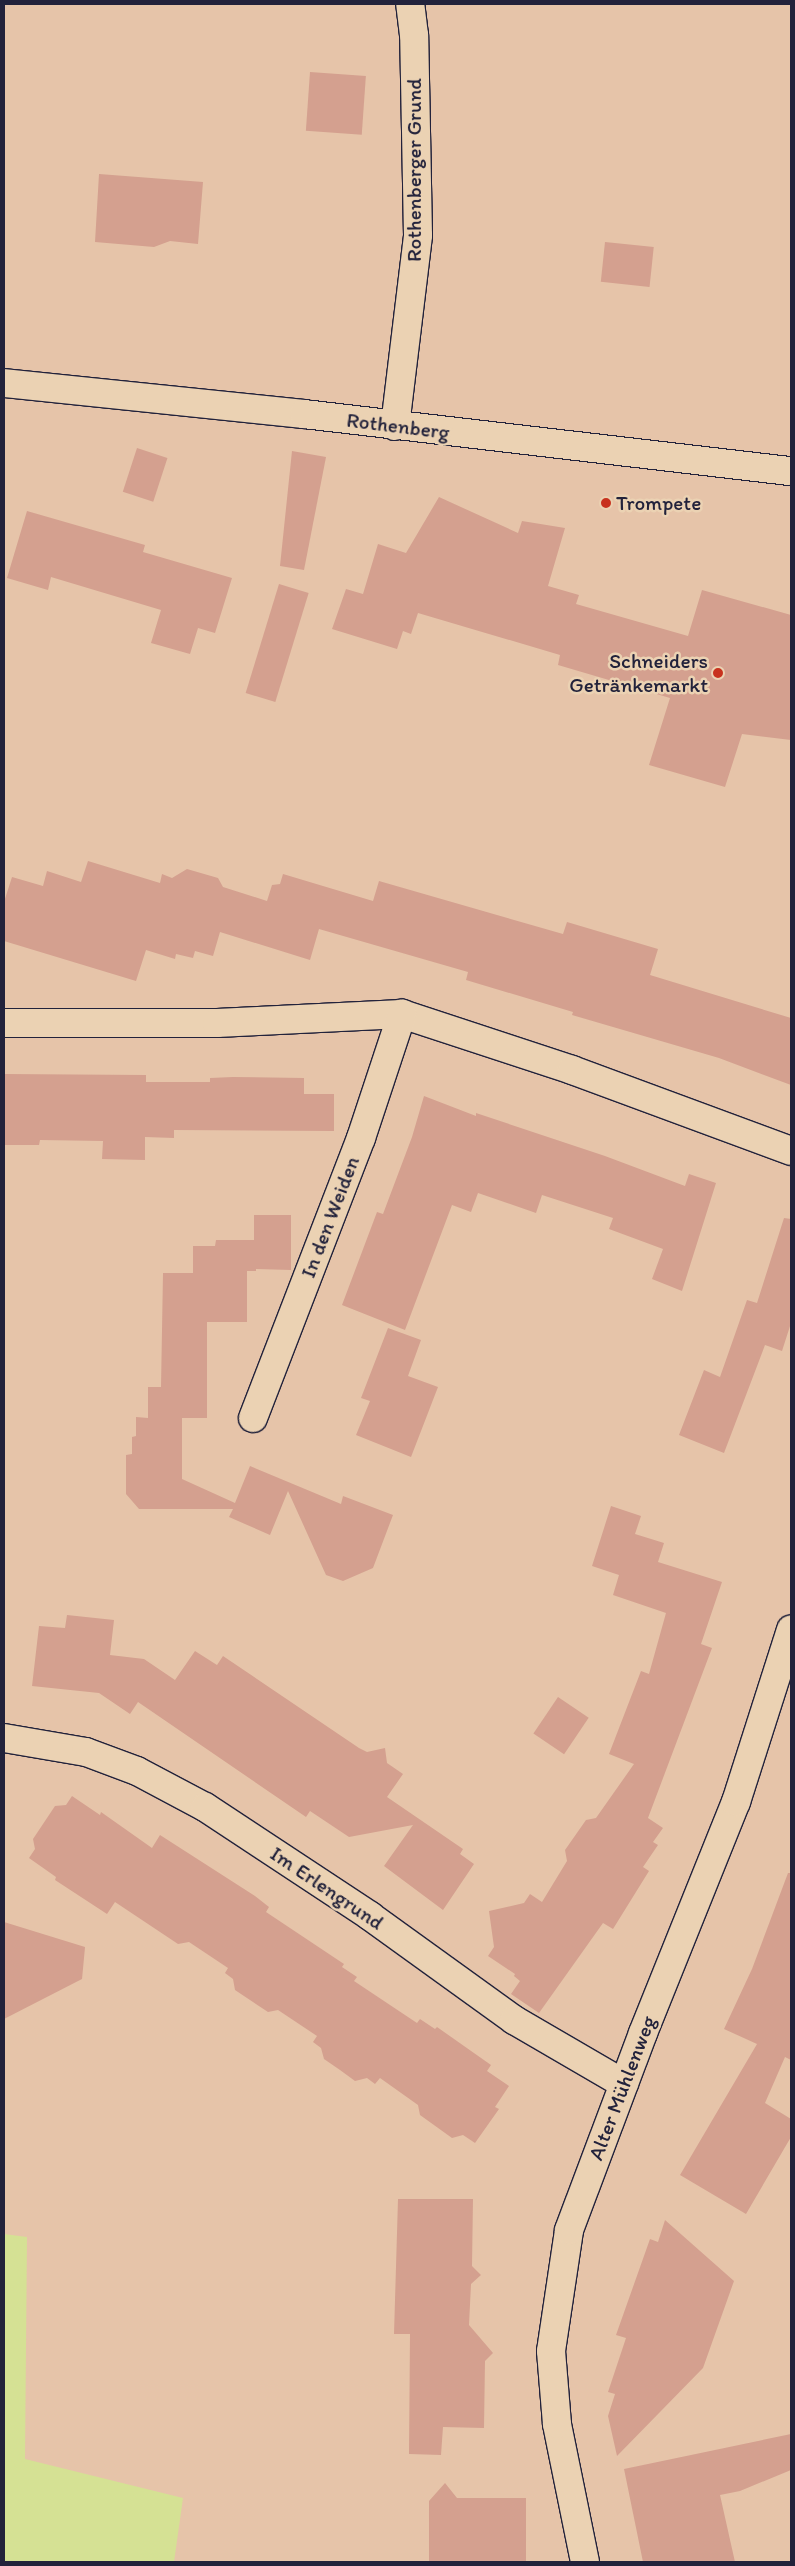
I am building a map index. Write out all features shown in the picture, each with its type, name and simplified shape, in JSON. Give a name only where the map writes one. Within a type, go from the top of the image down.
[{"type":"street","name":"Rothenberger Grund","points":[[395,426],[418,235],[414,35],[410,4]]},
{"type":"street","name":"Rothenberg","points":[[4,383],[791,471]]},
{"type":"street","points":[[4,1023],[218,1023],[402,1014],[572,1070],[791,1151]]},
{"type":"street","name":"In den Weiden","points":[[253,1418],[361,1138],[402,1014]]},
{"type":"street","name":"Alter Mühlenweg","points":[[585,2562],[557,2424],[550,2351],[569,2230],[624,2084],[736,1802],[791,1630]]},
{"type":"street","name":"Im Erlengrund","points":[[5,1740],[86,1752],[137,1771],[205,1807],[370,1916],[514,2020],[624,2084]]},
{"type":"green space","points":[[4,2234],[27,2237],[25,2459],[183,2498],[174,2562],[4,2562]]},
{"type":"building","points":[[310,72],[366,76],[362,135],[306,131]]},
{"type":"building","points":[[99,174],[203,182],[198,244],[170,241],[154,247],[95,242]]},
{"type":"building","points":[[605,242],[654,247],[650,287],[601,282]]},
{"type":"building","points":[[137,448],[167,458],[153,502],[123,492]]},
{"type":"building","points":[[292,451],[326,457],[304,570],[280,566]]},
{"type":"building","points":[[439,497],[518,533],[522,521],[565,528],[548,586],[579,595],[576,604],[688,636],[702,590],[791,615],[791,740],[742,734],[725,787],[649,765],[670,698],[558,665],[560,655],[418,613],[411,634],[403,631],[397,649],[332,629],[346,589],[363,594],[378,544],[406,553]]},
{"type":"building","points":[[27,511],[145,545],[143,552],[232,578],[215,633],[198,628],[190,654],[151,643],[161,610],[51,577],[48,590],[7,578]]},
{"type":"building","points":[[279,584],[309,593],[275,702],[246,693]]},
{"type":"building","points":[[88,861],[160,883],[162,874],[172,878],[187,869],[218,878],[223,887],[267,901],[272,885],[280,884],[283,874],[373,901],[379,881],[563,934],[567,922],[658,949],[650,975],[791,1018],[791,1085],[719,1058],[572,1015],[573,1012],[466,980],[468,972],[319,929],[310,960],[220,932],[213,956],[195,951],[193,958],[176,954],[175,959],[146,950],[136,981],[4,941],[4,902],[12,877],[43,886],[47,871],[81,882]]},
{"type":"building","points":[[4,1074],[146,1075],[146,1082],[210,1082],[210,1078],[233,1077],[304,1078],[304,1094],[334,1094],[334,1131],[174,1130],[174,1138],[145,1137],[145,1160],[102,1159],[103,1141],[40,1140],[39,1145],[4,1145]]},
{"type":"building","points":[[424,1096],[476,1116],[476,1113],[605,1156],[685,1186],[689,1174],[716,1183],[682,1291],[652,1279],[663,1249],[609,1229],[613,1218],[542,1195],[536,1213],[478,1193],[471,1212],[452,1205],[405,1330],[342,1305],[377,1212],[383,1214],[412,1137]]},
{"type":"building","points":[[254,1215],[291,1215],[291,1270],[256,1269],[256,1271],[247,1271],[247,1322],[207,1322],[207,1418],[182,1418],[182,1479],[235,1503],[250,1466],[341,1504],[343,1496],[393,1515],[373,1568],[343,1581],[326,1575],[288,1491],[270,1535],[229,1517],[233,1509],[139,1509],[126,1494],[126,1455],[132,1454],[132,1437],[136,1436],[136,1417],[148,1418],[148,1387],[161,1387],[163,1273],[193,1273],[193,1246],[215,1246],[216,1240],[254,1240]]},
{"type":"building","points":[[784,1218],[791,1219],[791,1323],[782,1351],[765,1345],[724,1453],[679,1435],[704,1370],[720,1377],[747,1300],[757,1303]]},
{"type":"building","points":[[388,1328],[421,1340],[408,1376],[438,1387],[411,1457],[356,1435],[370,1401],[361,1398]]},
{"type":"building","points":[[611,1506],[641,1516],[635,1534],[664,1543],[658,1562],[722,1582],[701,1644],[712,1648],[648,1818],[663,1828],[653,1842],[658,1845],[643,1867],[649,1871],[613,1929],[603,1923],[539,2013],[511,1994],[520,1981],[514,1976],[515,1974],[488,1956],[494,1947],[489,1911],[524,1903],[530,1894],[542,1902],[567,1861],[565,1850],[586,1820],[596,1818],[634,1764],[609,1754],[641,1671],[649,1674],[666,1613],[613,1595],[619,1575],[592,1566]]},
{"type":"building","points":[[67,1615],[114,1620],[110,1655],[144,1659],[175,1680],[195,1651],[217,1665],[223,1656],[359,1748],[367,1752],[385,1748],[387,1763],[403,1774],[387,1797],[463,1849],[460,1854],[474,1864],[443,1910],[384,1866],[413,1825],[349,1837],[310,1811],[306,1817],[138,1702],[130,1714],[99,1693],[32,1686],[39,1626],[65,1628]]},
{"type":"building","points":[[558,1697],[589,1718],[564,1754],[533,1733]]},
{"type":"building","points":[[72,1796],[100,1815],[101,1812],[152,1848],[160,1835],[255,1896],[269,1907],[266,1912],[344,1964],[342,1967],[357,1977],[354,1981],[417,2023],[420,2019],[435,2029],[437,2027],[491,2065],[487,2071],[509,2086],[495,2107],[499,2109],[475,2143],[463,2135],[452,2138],[420,2115],[418,2105],[380,2078],[375,2084],[367,2078],[355,2081],[324,2059],[321,2048],[313,2042],[317,2036],[278,2010],[268,2012],[235,1990],[233,1979],[225,1973],[228,1968],[189,1942],[178,1944],[115,1902],[107,1914],[55,1880],[56,1877],[29,1858],[35,1849],[33,1839],[55,1806],[66,1805]]},
{"type":"building","points":[[788,1873],[791,1873],[791,2060],[785,2057],[765,2103],[791,2119],[791,2137],[746,2214],[680,2175],[757,2044],[724,2029],[752,1969]]},
{"type":"building","points":[[4,1922],[85,1947],[82,1979],[4,2019]]},
{"type":"building","points":[[398,2199],[473,2199],[472,2266],[481,2275],[471,2284],[469,2325],[493,2353],[485,2361],[484,2428],[443,2427],[441,2455],[409,2454],[410,2334],[394,2334]]},
{"type":"building","points":[[665,2220],[734,2281],[703,2368],[617,2456],[608,2416],[615,2394],[608,2392],[626,2338],[616,2335],[650,2239],[658,2242]]},
{"type":"building","points":[[791,2434],[791,2470],[740,2491],[720,2495],[735,2562],[643,2562],[624,2469]]},
{"type":"building","points":[[445,2483],[457,2498],[526,2498],[526,2562],[429,2562],[429,2501]]},
{"type":"place","name":"Trompete","points":[[606,503]]},
{"type":"place","name":"Schneiders Getränkemarkt","points":[[718,673]]}]
